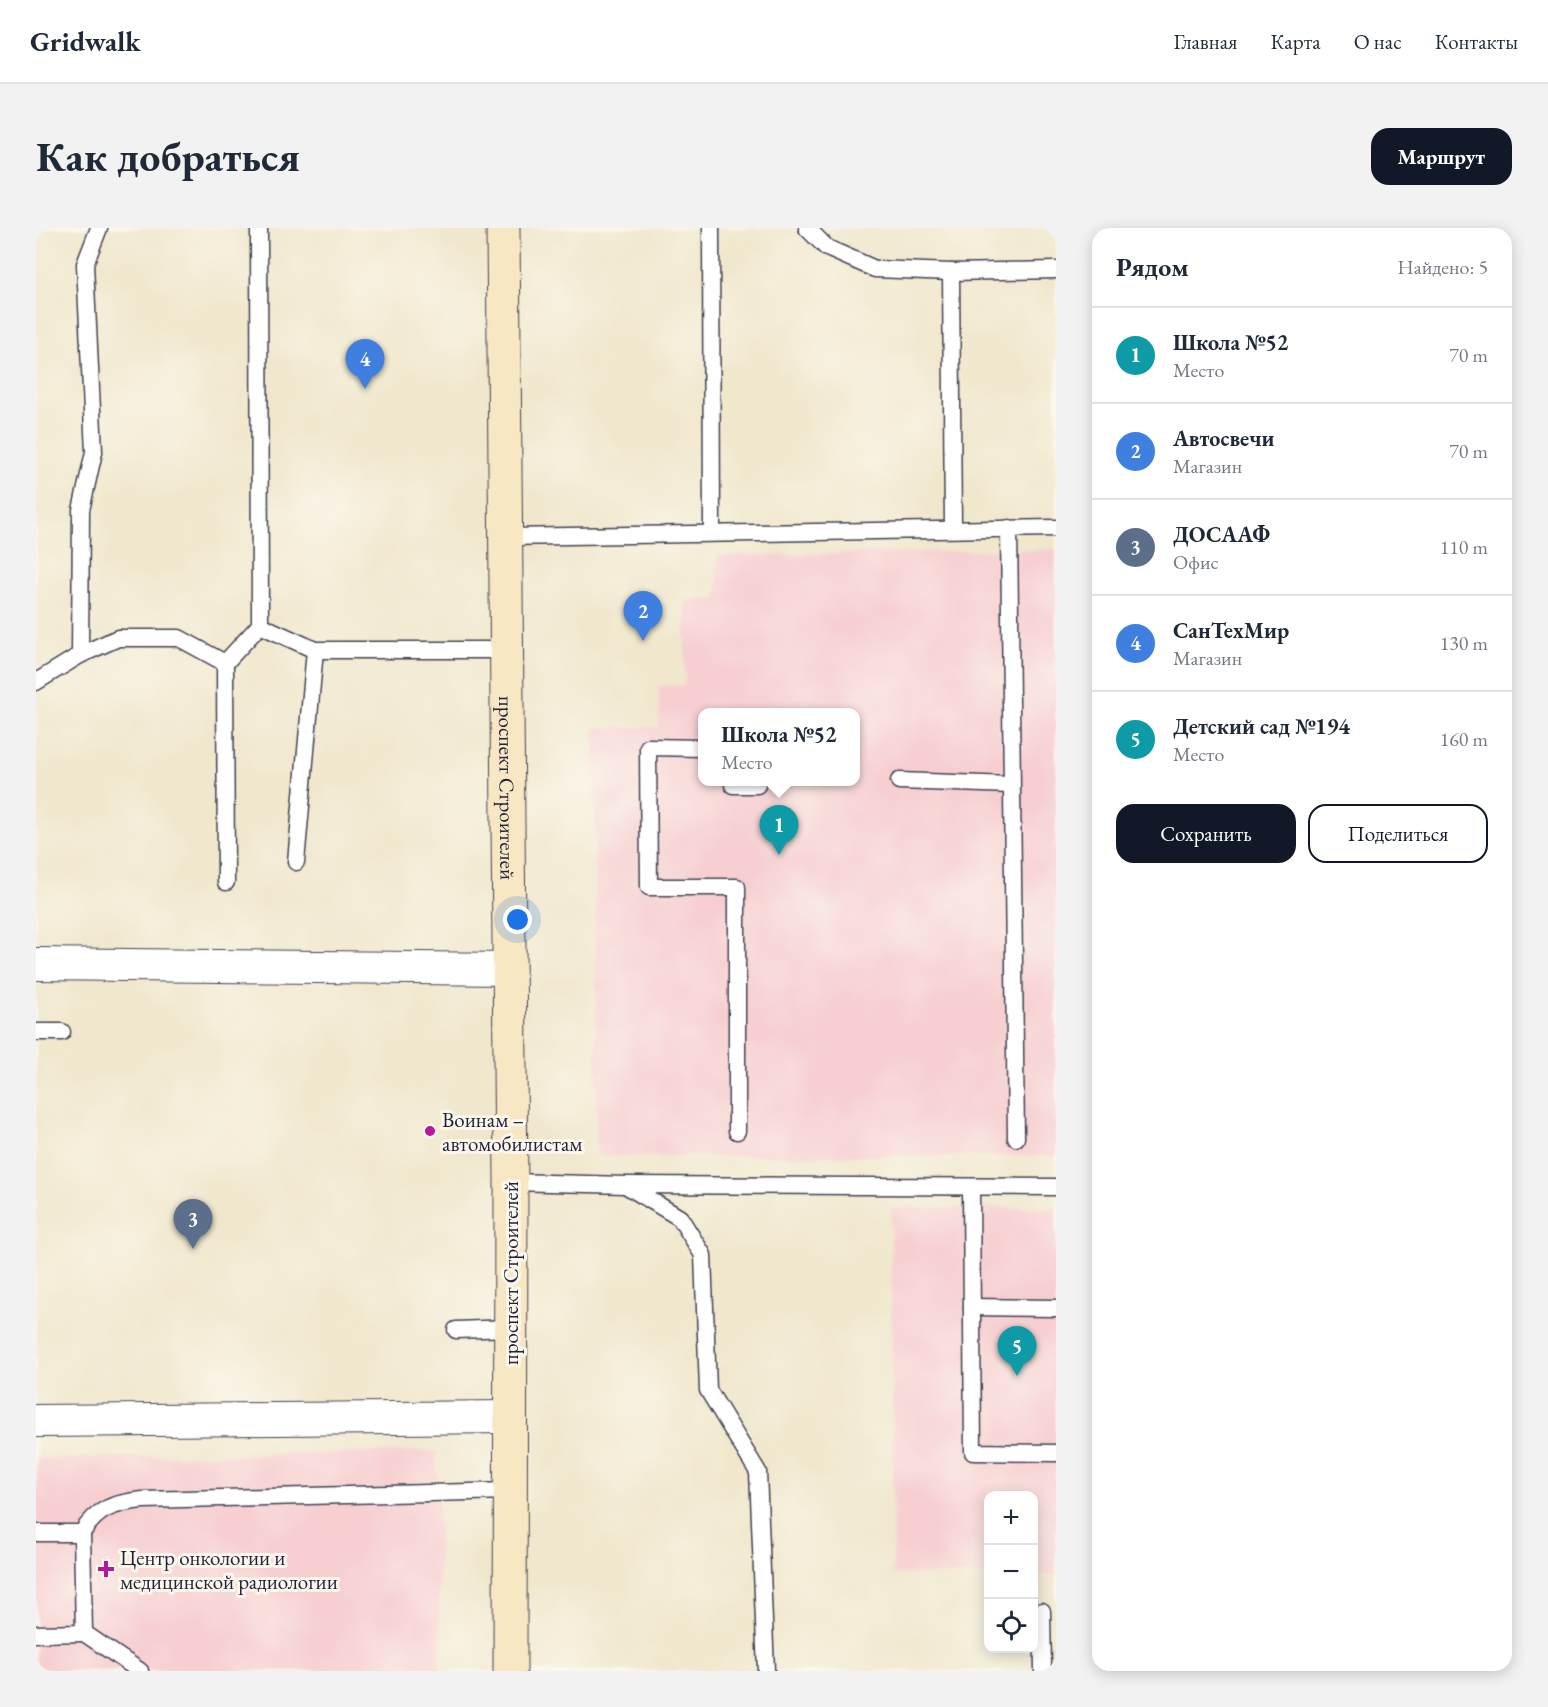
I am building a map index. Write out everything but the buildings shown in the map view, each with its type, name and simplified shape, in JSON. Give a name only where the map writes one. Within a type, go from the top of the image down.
[{"type":"main road","name":"проспект Строителей","points":[[503,228],[511,1182],[510,1671]]},
{"type":"street","points":[[36,964],[508,969]]},
{"type":"street","points":[[36,1421],[510,1417]]},
{"type":"lane","points":[[80,655],[81,510],[94,452],[85,264],[99,228]]},
{"type":"lane","points":[[226,882],[225,663],[260,625],[259,228]]},
{"type":"lane","points":[[711,228],[712,533]]},
{"type":"lane","points":[[807,228],[826,248],[875,268],[951,272],[1056,270]]},
{"type":"lane","points":[[951,272],[953,529]]},
{"type":"lane","points":[[1009,528],[1016,1138]]},
{"type":"lane","points":[[507,537],[1056,528]]},
{"type":"lane","points":[[260,625],[315,650],[505,650]]},
{"type":"lane","points":[[36,682],[80,655],[118,638],[179,638],[225,663]]},
{"type":"lane","points":[[296,862],[315,650]]},
{"type":"lane","points":[[698,748],[648,747],[649,887],[737,887],[737,1131]]},
{"type":"lane","points":[[899,782],[1011,785]]},
{"type":"lane","points":[[36,1032],[62,1032]]},
{"type":"lane","points":[[511,1182],[626,1185],[1056,1187]]},
{"type":"lane","points":[[626,1185],[680,1218],[703,1255],[708,1390],[758,1472],[766,1671]]},
{"type":"lane","points":[[971,1188],[973,1452],[1056,1453]]},
{"type":"lane","points":[[972,1307],[1056,1308]]},
{"type":"lane","points":[[456,1330],[509,1328]]},
{"type":"lane","points":[[84,1632],[82,1533],[102,1509],[143,1500],[510,1491]]},
{"type":"lane","points":[[36,1533],[82,1533]]},
{"type":"lane","points":[[1042,1611],[1043,1671]]},
{"type":"lane","points":[[36,1634],[84,1632],[140,1671]]},
{"type":"shaded area","points":[[1056,549],[1056,1156],[597,1156],[594,728],[659,727],[659,686],[685,685],[685,600],[717,599],[717,556]]},
{"type":"shaded area","points":[[891,1208],[1056,1208],[1056,1575],[1038,1575],[1038,1491],[984,1491],[984,1575],[893,1574]]},
{"type":"shaded area","points":[[437,1451],[440,1671],[36,1671],[36,1459]]},
{"type":"place","name":"СанТехМир","points":[[365,389]]},
{"type":"place","name":"Автосвечи","points":[[643,641]]},
{"type":"place","name":"Школа №52","points":[[779,855]]},
{"type":"place","name":"Воинам – автомобилистам","points":[[430,1131]]},
{"type":"place","name":"ДОСААФ","points":[[193,1249]]},
{"type":"place","name":"Детский сад №194","points":[[1017,1376]]},
{"type":"place","name":"Центр онкологии и медицинской радиологии","points":[[106,1569]]}]
